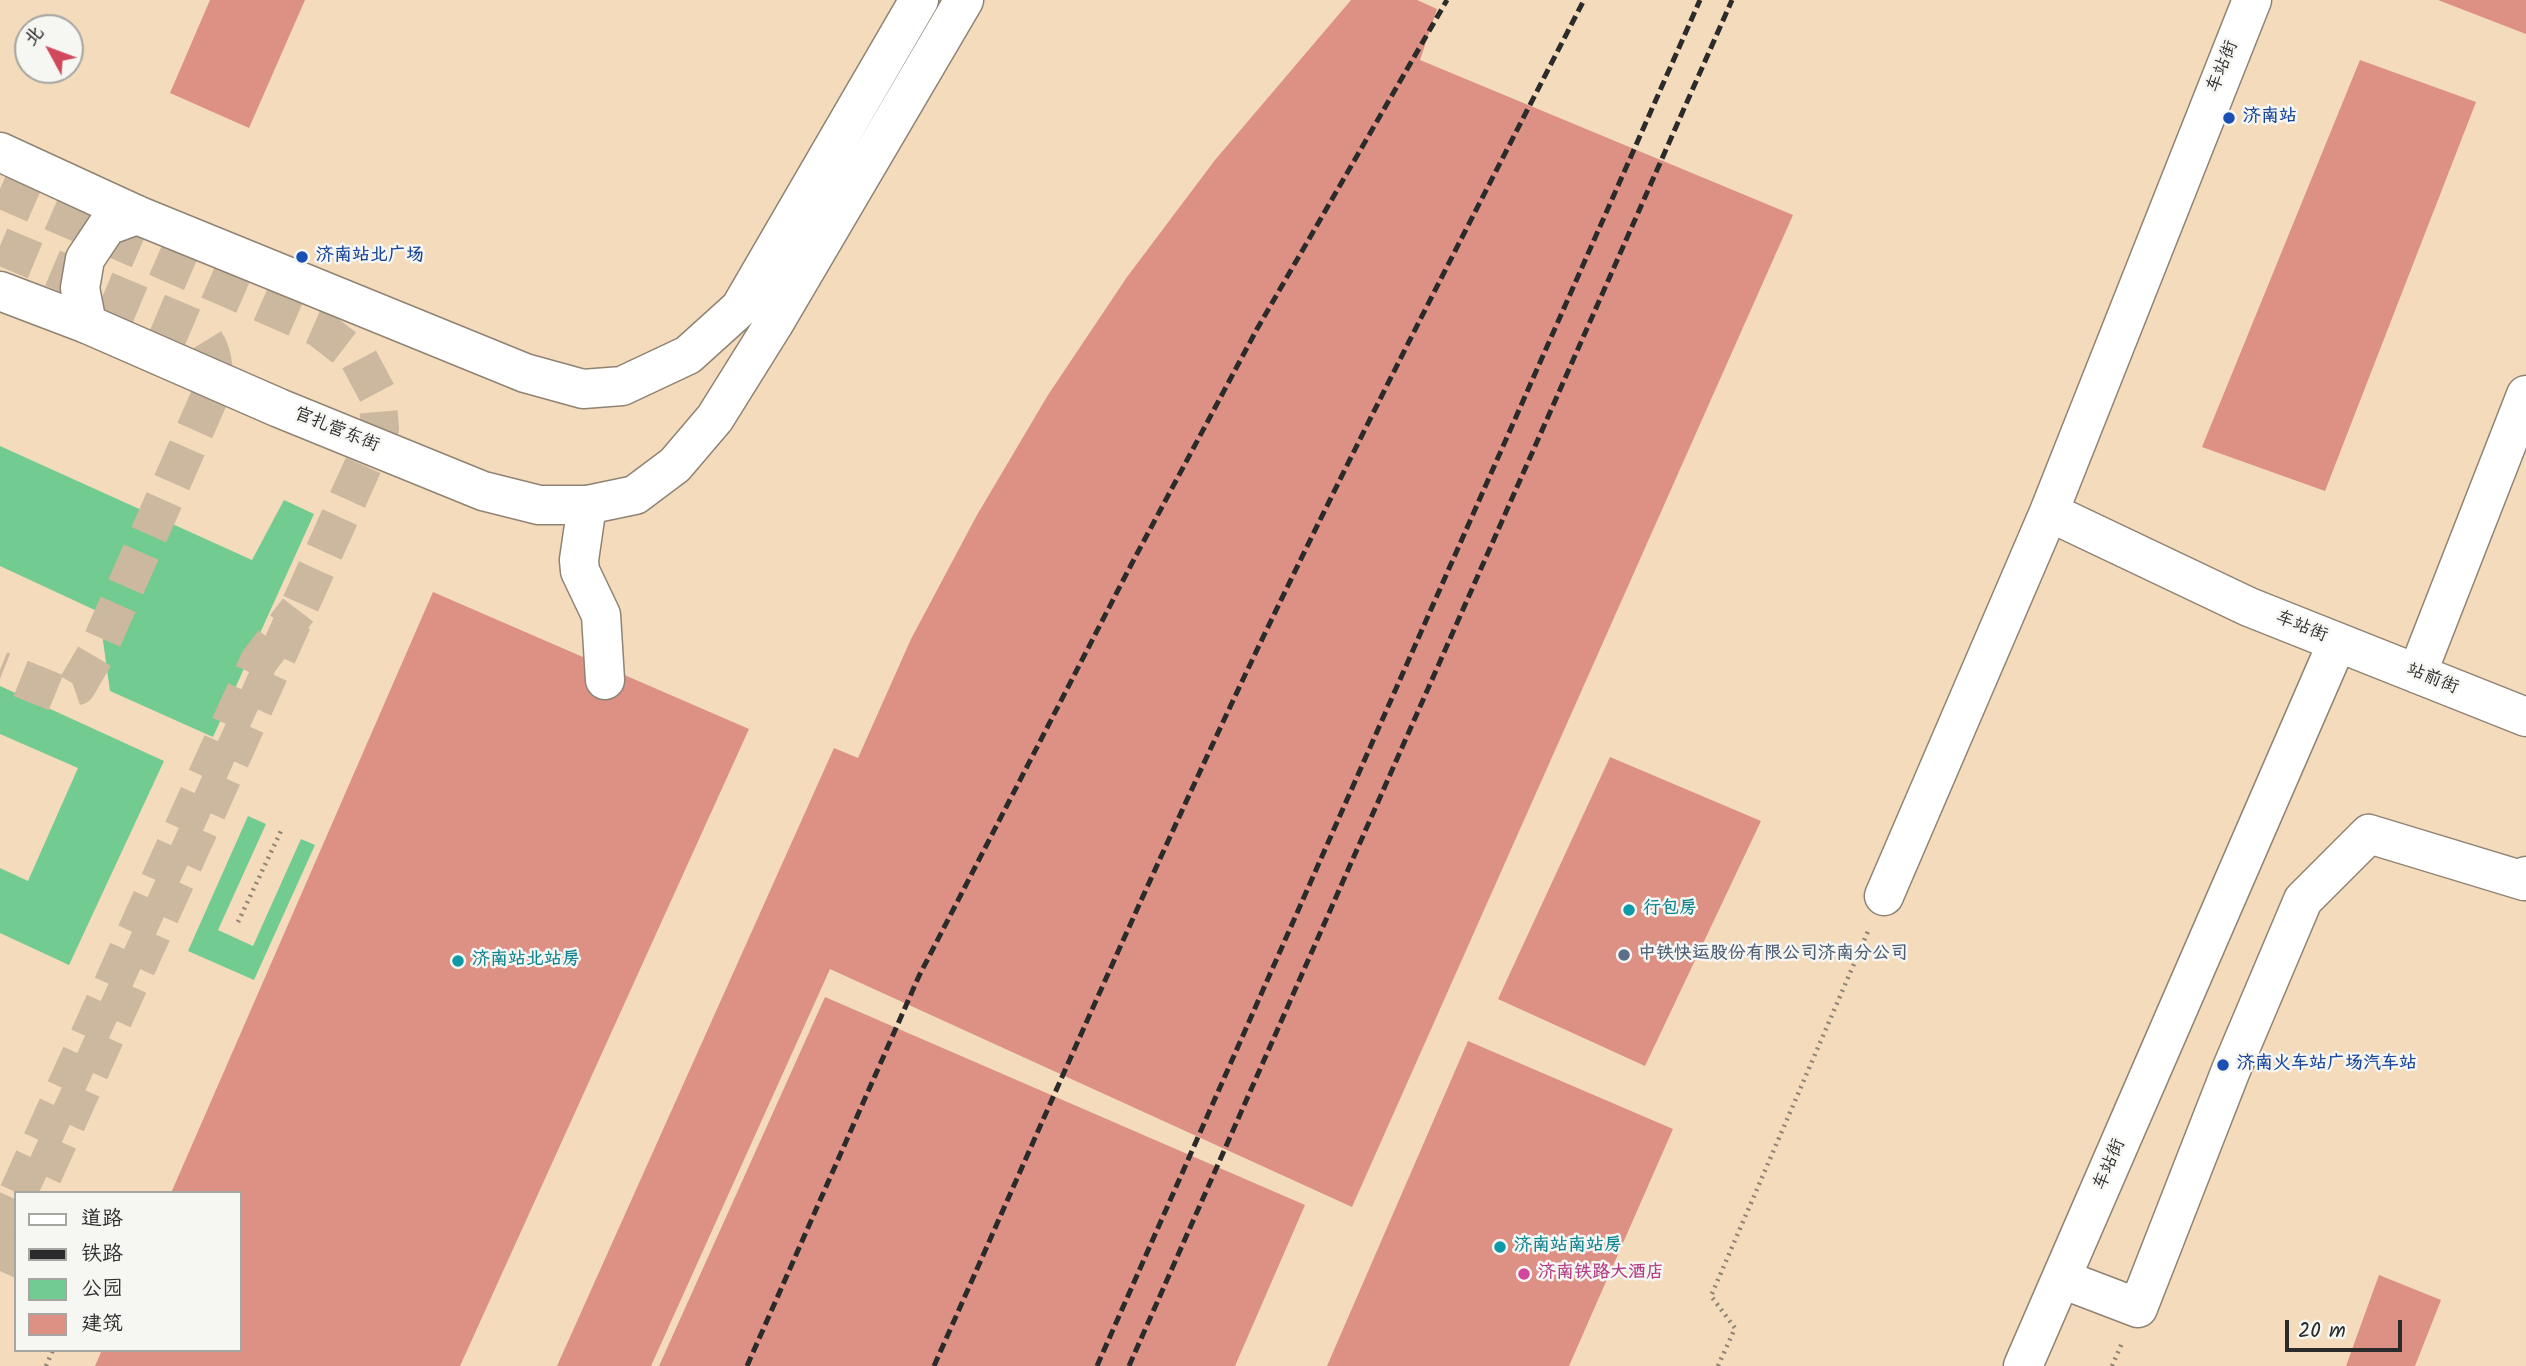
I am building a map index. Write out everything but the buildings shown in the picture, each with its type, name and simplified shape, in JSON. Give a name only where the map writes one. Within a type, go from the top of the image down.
[{"type":"street","points":[[0,152],[137,215],[525,373],[583,389],[622,386],[688,355],[740,308],[919,0]]},
{"type":"street","name":"官扎营东街","points":[[0,291],[87,324],[279,408],[483,491],[539,505],[587,505],[635,495],[675,465],[715,418],[964,0]]},
{"type":"street","name":"车站街","points":[[2024,1366],[2337,643],[2249,607],[2049,512],[2252,0]]},
{"type":"street","points":[[87,324],[80,288],[85,259],[107,226],[137,215]]},
{"type":"street","points":[[2417,674],[2526,395]]},
{"type":"street","points":[[587,505],[579,559],[580,571],[601,615],[605,680]]},
{"type":"street","points":[[1884,896],[2049,512]]},
{"type":"street","name":"站前街","points":[[2337,643],[2526,717]]},
{"type":"street","points":[[2062,1279],[2138,1308],[2231,1070],[2303,900],[2370,834],[2524,881],[2526,876]]},
{"type":"path","points":[[238,922],[281,831]]},
{"type":"path","points":[[1718,1366],[1735,1328],[1711,1296],[1884,896]]},
{"type":"green space","points":[[0,446],[252,560],[284,500],[314,514],[213,737],[110,691],[99,612],[0,566]]},
{"type":"green space","points":[[0,686],[164,761],[69,965],[0,933],[0,868],[28,881],[78,768],[0,734]]},
{"type":"green space","points":[[248,816],[266,824],[218,930],[253,946],[301,839],[315,845],[254,980],[188,951]]},
{"type":"tunnel","points":[[0,189],[319,328],[359,359],[377,393],[380,428],[36,1191]]},
{"type":"tunnel","points":[[0,246],[195,328],[206,342],[214,370],[214,387],[97,652],[77,686],[57,693],[0,670]]},
{"type":"tunnel","points":[[19,1191],[259,661],[298,610]]},
{"type":"tunnel","points":[[0,1234],[14,1203]]},
{"type":"tunnel","points":[[0,1271],[14,1240]]},
{"type":"railway","points":[[747,1366],[919,976],[1131,565],[1257,329],[1447,0]]},
{"type":"railway","points":[[934,1366],[1127,932],[1246,673],[1370,419],[1584,0]]},
{"type":"railway","points":[[1097,1366],[1700,0]]},
{"type":"railway","points":[[1129,1366],[1732,0]]},
{"type":"place","name":"济南站","points":[[2229,118]]},
{"type":"place","name":"济南站北广场","points":[[302,257]]},
{"type":"place","name":"行包房","points":[[1629,910]]},
{"type":"place","name":"中铁快运股份有限公司济南分公司","points":[[1624,955]]},
{"type":"place","name":"济南站北站房","points":[[458,961]]},
{"type":"place","name":"济南火车站广场汽车站","points":[[2223,1065]]},
{"type":"place","name":"济南站南站房","points":[[1500,1247]]},
{"type":"place","name":"济南铁路大酒店","points":[[1524,1274]]}]
